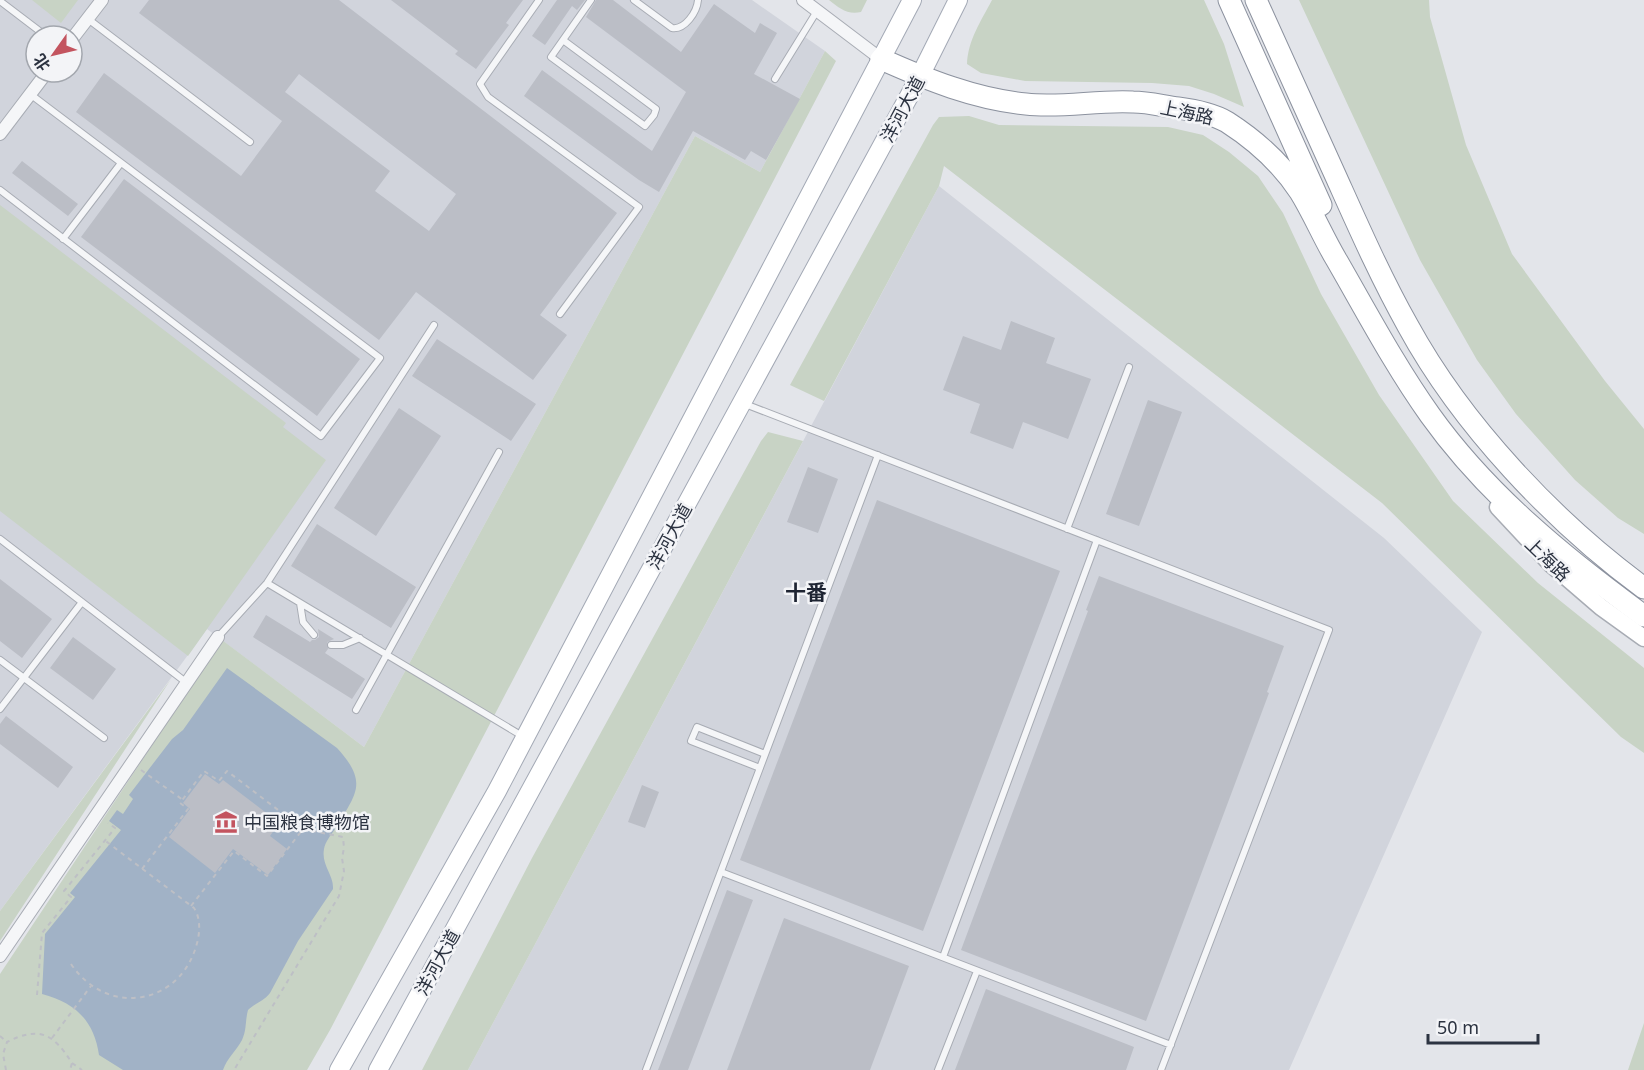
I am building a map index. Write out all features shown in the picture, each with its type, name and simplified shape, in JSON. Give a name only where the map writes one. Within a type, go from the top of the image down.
[{"type":"highway","name":"上海路","points":[[1229,0],[1383,341]]},
{"type":"highway","name":"上海路","points":[[1256,0],[1370,253],[1408,328],[1450,392],[1497,451],[1564,523],[1609,562],[1644,588]]},
{"type":"highway","name":"上海路","points":[[882,59],[942,85],[978,95],[1026,104],[1132,102],[1194,111],[1223,120],[1255,141],[1299,191],[1383,341],[1430,415],[1468,464],[1530,525],[1612,593],[1644,616]]},
{"type":"main road","name":"洋河大道","points":[[339,1070],[497,791],[912,0]]},
{"type":"main road","name":"洋河大道","points":[[378,1070],[920,76],[958,0]]},
{"type":"main road","name":"上海路","points":[[1497,451],[1590,536],[1644,577]]},
{"type":"main road","name":"上海路","points":[[1468,464],[1502,512],[1551,564],[1600,607],[1644,638]]},
{"type":"street","points":[[83,24],[102,0]]},
{"type":"street","points":[[803,0],[882,59]]},
{"type":"street","points":[[0,134],[38,84]]},
{"type":"street","points":[[0,956],[218,637]]},
{"type":"lane","points":[[539,0],[480,84],[482,90],[639,207],[560,314]]},
{"type":"lane","points":[[563,40],[656,109],[650,122],[645,126],[551,57],[591,0]]},
{"type":"lane","points":[[634,0],[672,27],[679,29],[696,8],[698,0]]},
{"type":"lane","points":[[0,1],[30,24]]},
{"type":"lane","points":[[775,80],[817,10]]},
{"type":"lane","points":[[88,18],[250,142]]},
{"type":"lane","points":[[0,190],[321,436],[380,358],[30,94]]},
{"type":"lane","points":[[63,239],[121,163]]},
{"type":"lane","points":[[218,637],[267,583],[434,325]]},
{"type":"lane","points":[[1067,529],[1129,367]]},
{"type":"lane","points":[[741,403],[1329,630],[1161,1070]]},
{"type":"lane","points":[[356,710],[499,452]]},
{"type":"lane","points":[[646,1070],[878,455]]},
{"type":"lane","points":[[0,538],[187,682]]},
{"type":"lane","points":[[943,957],[1097,540]]},
{"type":"lane","points":[[267,583],[525,738]]},
{"type":"lane","points":[[0,709],[82,602]]},
{"type":"lane","points":[[300,603],[303,622],[314,635]]},
{"type":"lane","points":[[331,645],[343,645],[360,638]]},
{"type":"lane","points":[[0,660],[104,738]]},
{"type":"lane","points":[[760,768],[691,741],[697,727],[765,754]]},
{"type":"lane","points":[[721,872],[1171,1045]]},
{"type":"lane","points":[[938,1070],[977,970]]},
{"type":"path","points":[[142,770],[183,800]]},
{"type":"path","points":[[142,869],[188,809],[180,803],[204,771],[219,781],[227,771],[303,829],[343,837],[344,870],[339,896],[234,1070]]},
{"type":"path","points":[[37,995],[42,933],[70,897],[64,891],[115,828],[97,814]]},
{"type":"path","points":[[191,906],[234,851],[267,876],[303,829]]},
{"type":"path","points":[[70,964],[78,975],[91,986],[113,996],[137,999],[150,996],[174,982],[186,969],[196,951],[199,920],[196,912],[103,839]]},
{"type":"path","points":[[52,1038],[91,986]]},
{"type":"path","points":[[7,1042],[33,1032],[52,1038],[72,1063],[82,1070]]},
{"type":"path","points":[[0,1036],[7,1042]]},
{"type":"path","points":[[6,1070],[3,1054],[7,1042]]},
{"type":"path","points":[[70,1070],[72,1063]]},
{"type":"shaded area","points":[[0,0],[752,0],[825,51],[760,172],[695,136],[364,747],[207,629],[0,911]]},
{"type":"shaded area","points":[[939,186],[1384,538],[1482,632],[1289,1070],[468,1070]]},
{"type":"green space","points":[[32,0],[78,0],[61,23]]},
{"type":"green space","points":[[829,0],[867,0],[861,12],[852,13]]},
{"type":"green space","points":[[992,0],[1204,0],[1224,44],[1244,107],[1189,86],[1152,83],[1025,81],[981,73],[967,64],[968,55],[976,31]]},
{"type":"green space","points":[[1299,0],[1429,0],[1430,17],[1466,145],[1512,254],[1605,381],[1644,429],[1644,534],[1618,518],[1575,480],[1516,414],[1477,360],[1420,260]]},
{"type":"green space","points":[[825,51],[836,61],[307,1070],[0,1070],[0,974],[222,640],[364,747],[695,136],[760,172]]},
{"type":"green space","points":[[969,116],[999,125],[1168,127],[1203,135],[1229,152],[1258,176],[1283,213],[1321,294],[1379,395],[1453,501],[1538,583],[1644,668],[1644,753],[1621,737],[1382,503],[944,166],[939,186],[824,401],[790,385],[933,125],[939,117]]},
{"type":"green space","points":[[0,205],[286,423],[283,427],[326,460],[188,656],[0,511]]},
{"type":"green space","points":[[768,432],[803,441],[468,1070],[422,1070],[532,858]]},
{"type":"green space","points":[[171,679],[0,941],[0,911]]},
{"type":"green space","points":[[1644,1023],[1644,1070],[1628,1070]]},
{"type":"water","points":[[227,668],[337,748],[353,770],[356,788],[353,797],[324,849],[324,860],[332,879],[333,889],[298,941],[270,993],[248,1010],[242,1040],[223,1070],[123,1070],[99,1055],[93,1032],[74,1008],[42,994],[45,934],[75,897],[70,893],[121,830],[109,821],[117,810],[123,814],[133,799],[129,795],[172,739],[183,730]]},
{"type":"building","points":[[149,0],[339,0],[617,213],[540,315],[567,335],[533,380],[416,292],[379,340],[76,112],[104,73],[241,176],[282,121],[139,13]],"holes":[[[299,74],[456,194],[429,231],[375,191],[390,171],[285,92]]]},
{"type":"building","points":[[391,0],[523,0],[506,23],[509,25],[476,69],[455,54],[458,51]]},
{"type":"building","points":[[557,0],[585,0],[577,10],[572,6],[545,45],[532,36]]},
{"type":"building","points":[[596,0],[613,0],[681,52],[714,4],[755,33],[760,23],[777,33],[754,74],[800,99],[766,160],[751,151],[745,160],[693,131],[659,192],[639,180],[524,96],[542,70],[652,151],[686,92],[586,17]]},
{"type":"building","points":[[22,161],[78,204],[68,216],[12,173]]},
{"type":"building","points":[[124,179],[360,359],[317,416],[81,237]]},
{"type":"building","points":[[1011,321],[1055,338],[1046,363],[1091,379],[1068,439],[1023,422],[1013,449],[970,433],[980,404],[943,390],[963,336],[1001,350]]},
{"type":"building","points":[[437,339],[536,404],[511,441],[412,376]]},
{"type":"building","points":[[1148,400],[1182,412],[1139,526],[1106,514]]},
{"type":"building","points":[[399,408],[441,436],[376,536],[334,508]]},
{"type":"building","points":[[808,467],[838,479],[818,533],[787,522]]},
{"type":"building","points":[[877,500],[1060,571],[923,931],[740,860]]},
{"type":"building","points":[[317,524],[416,587],[391,628],[291,566]]},
{"type":"building","points":[[1099,576],[1284,646],[1267,692],[1269,693],[1146,1021],[961,950]]},
{"type":"building","points":[[0,579],[52,619],[22,658],[0,641]]},
{"type":"building","points":[[266,615],[310,642],[319,637],[318,629],[334,639],[327,642],[328,649],[325,653],[365,679],[352,699],[253,637]]},
{"type":"building","points":[[73,637],[116,669],[93,700],[50,668]]},
{"type":"building","points":[[6,716],[73,767],[58,788],[0,744],[0,724]]},
{"type":"building","name":"中国粮食博物馆","points":[[205,774],[219,784],[223,780],[269,815],[267,818],[277,826],[270,836],[287,849],[268,875],[233,849],[215,873],[169,837],[190,809],[183,803]]},
{"type":"building","points":[[642,785],[659,792],[645,828],[628,822]]},
{"type":"building","points":[[727,890],[753,900],[688,1070],[658,1070]]},
{"type":"building","points":[[784,918],[909,966],[870,1070],[727,1070]]},
{"type":"building","points":[[986,989],[1134,1047],[1126,1070],[955,1070]]},
{"type":"place","name":"中国粮食博物馆","points":[[226,822]]},
{"type":"district","name":"十番","points":[[806,592]]}]
